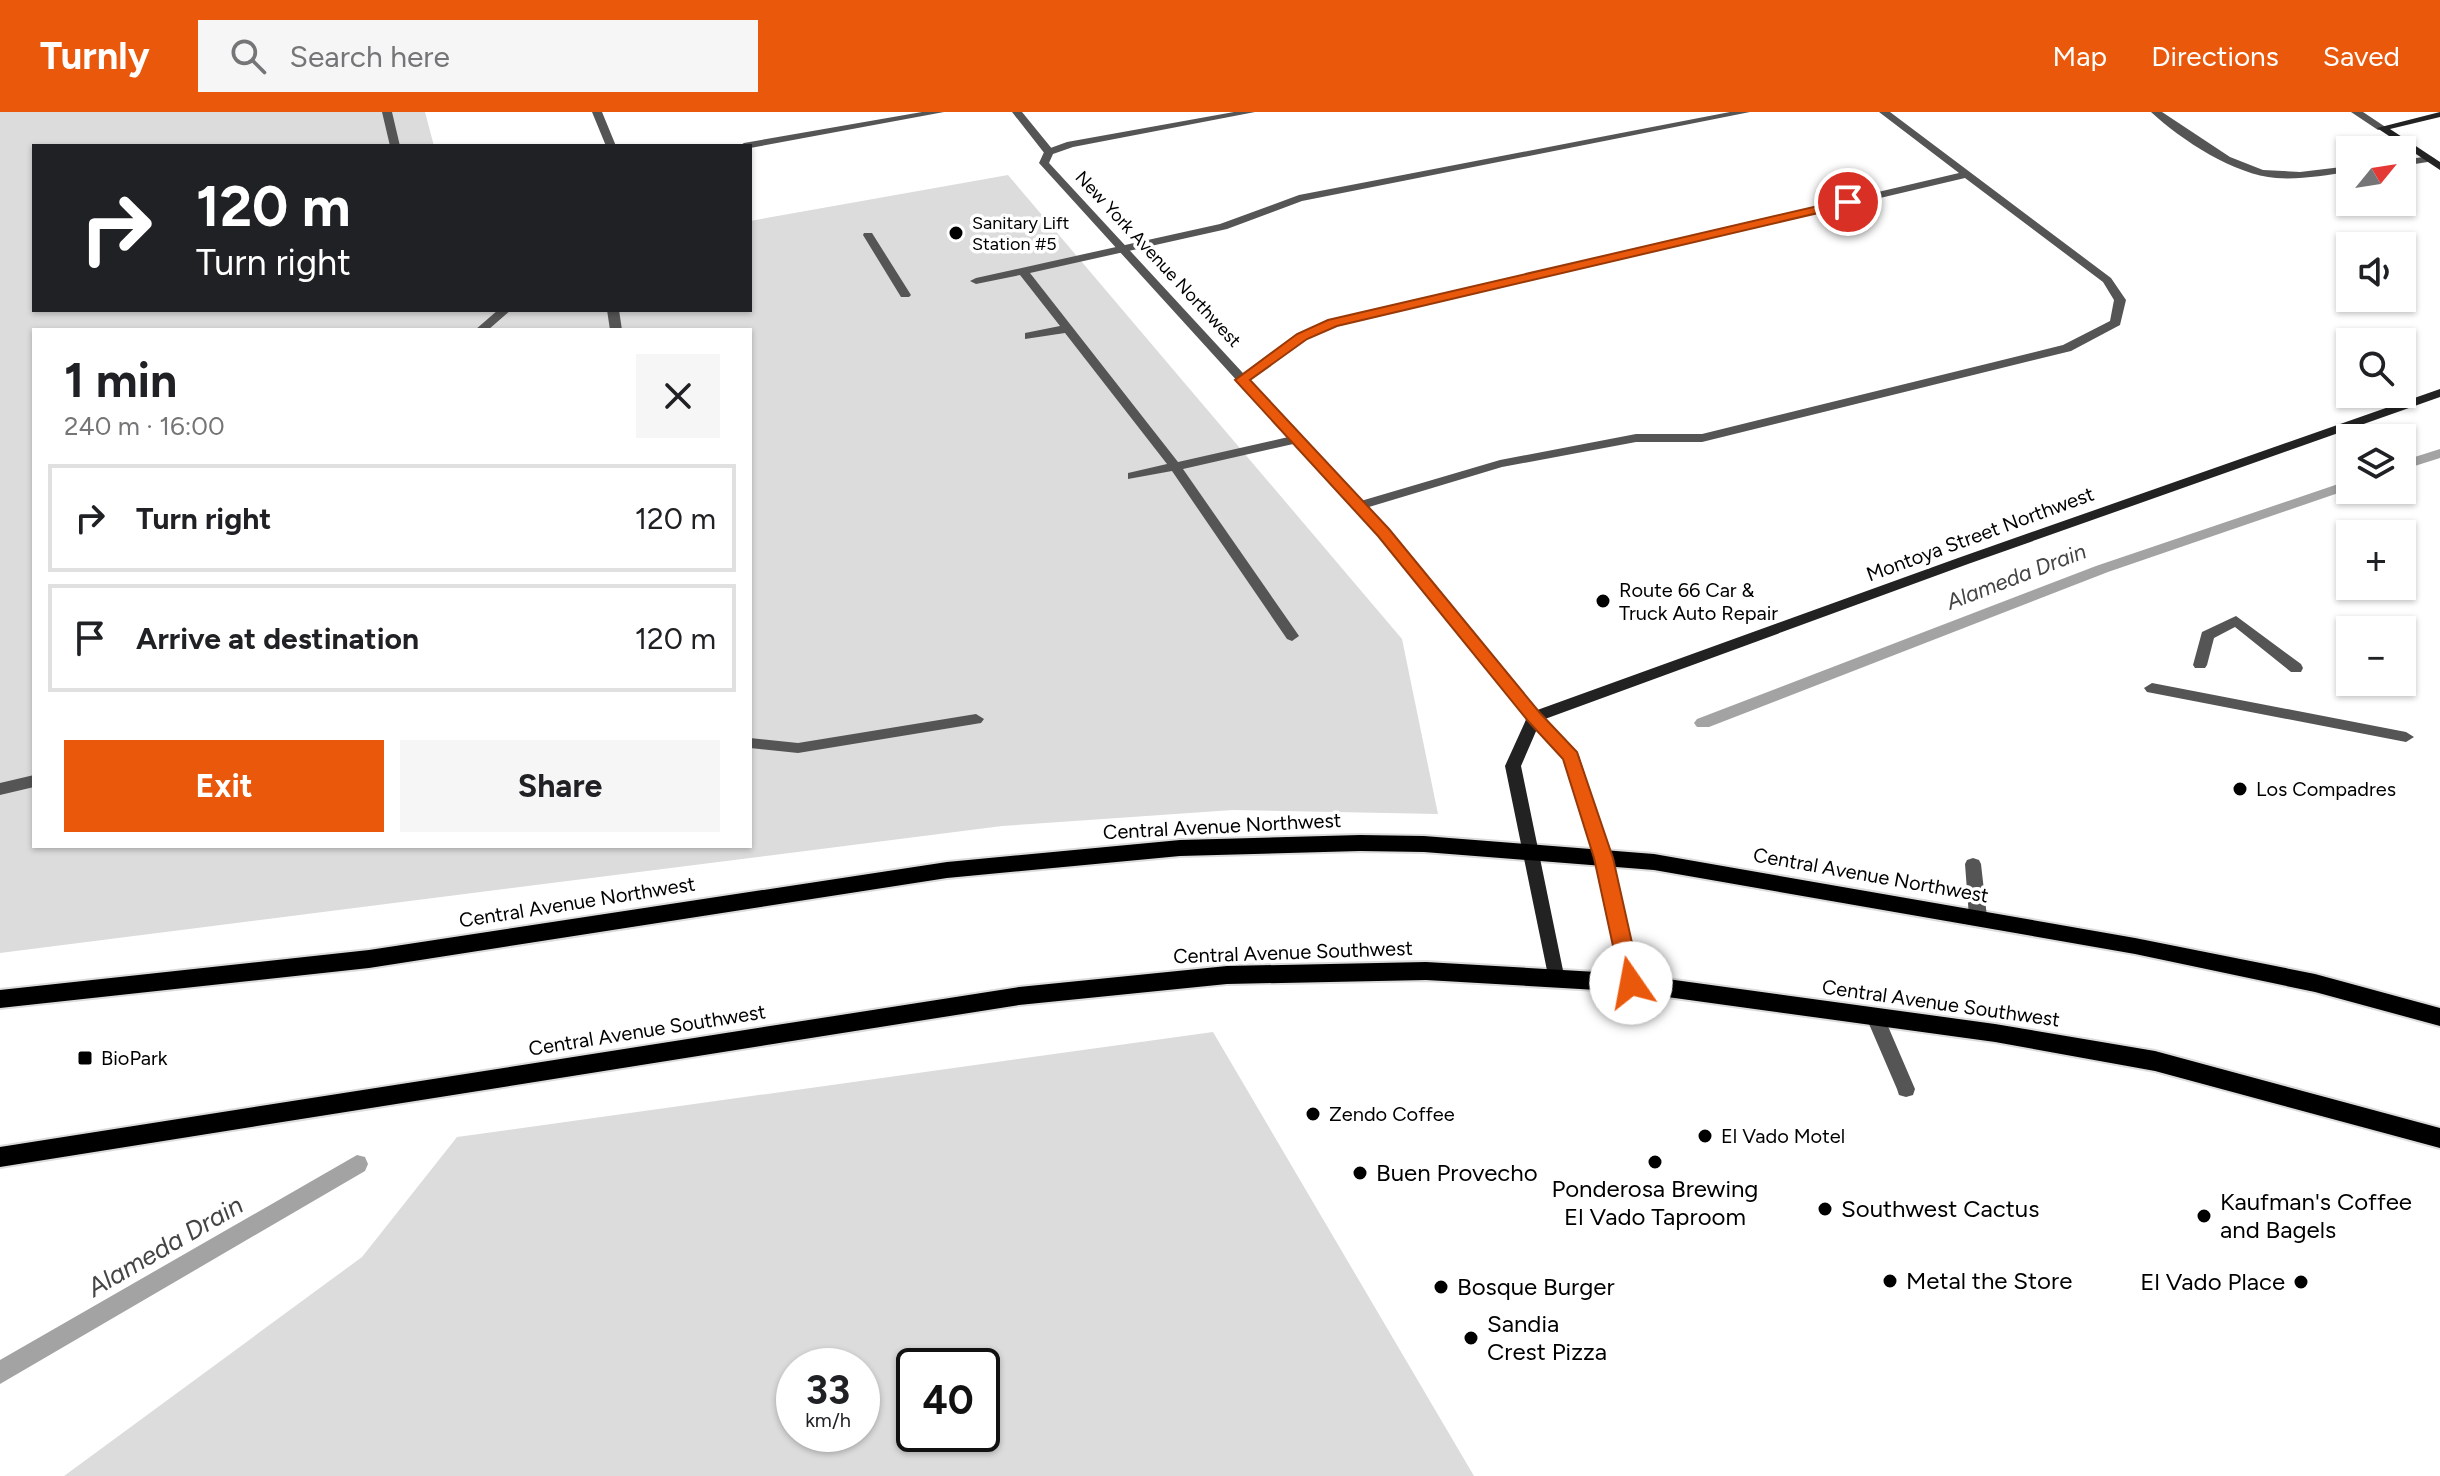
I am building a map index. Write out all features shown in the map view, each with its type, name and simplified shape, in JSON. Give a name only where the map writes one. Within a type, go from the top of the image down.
[{"type":"main road","name":"Central Avenue Northwest","points":[[0,999],[369,959],[947,870],[1180,848],[1360,843],[1424,844],[1530,855],[1654,862],[1978,917],[2315,983],[2440,1017]]},
{"type":"main road","name":"Central Avenue Southwest","points":[[0,1157],[1019,996],[1227,975],[1443,971],[1631,983],[1995,1033],[2155,1061],[2440,1138]]},
{"type":"street","points":[[387,112],[395,144]]},
{"type":"street","points":[[597,112],[610,144]]},
{"type":"street","points":[[752,145],[939,112]]},
{"type":"street","points":[[1017,112],[1049,152],[1071,144],[1250,112]]},
{"type":"street","points":[[976,281],[1223,227],[1299,198],[1745,112]]},
{"type":"street","points":[[1359,506],[1500,464],[1636,438],[1702,438],[1727,432],[2067,348],[2116,323],[2120,300],[2107,280],[1884,112]]},
{"type":"street","points":[[2156,112],[2228,160],[2254,172],[2295,175],[2336,171]]},
{"type":"street","points":[[2356,112],[2440,167]]},
{"type":"street","points":[[2382,128],[2440,114]]},
{"type":"street","name":"New York Avenue Northwest","points":[[1049,152],[1044,163],[1359,506],[1534,717],[1571,756],[1604,858],[1631,983]]},
{"type":"street","points":[[2416,161],[2430,159]]},
{"type":"street","points":[[1242,380],[1302,336],[1333,323],[1969,174]]},
{"type":"street","points":[[868,235],[905,295]]},
{"type":"street","points":[[1024,272],[1174,465],[1292,636]]},
{"type":"street","points":[[483,328],[503,312]]},
{"type":"street","points":[[1029,336],[1070,328]]},
{"type":"street","name":"Montoya Street Northwest","points":[[1534,717],[1963,561],[2440,393]]},
{"type":"street","points":[[1133,476],[1297,439]]},
{"type":"street","points":[[2200,665],[2207,635],[2236,621],[2296,668]]},
{"type":"street","points":[[2152,688],[2406,737]]},
{"type":"street","points":[[1534,717],[1513,766],[1556,980]]},
{"type":"street","points":[[752,743],[798,748],[976,719]]},
{"type":"street","points":[[0,789],[32,781]]},
{"type":"street","points":[[1973,864],[1978,917]]},
{"type":"street","points":[[1875,1017],[1906,1089]]},
{"type":"shaded area","points":[[0,112],[425,112],[433,144],[32,144],[32,312],[752,312],[752,221],[1008,175],[1402,639],[1438,814],[1233,810],[1002,826],[0,953]]},
{"type":"shaded area","points":[[1213,1032],[1474,1476],[64,1476],[362,1257],[457,1137]]},
{"type":"waterway","name":"Alameda Drain","points":[[2416,461],[2440,453]]},
{"type":"waterway","name":"Alameda Drain","points":[[1703,723],[2102,569],[2336,489]]},
{"type":"waterway","name":"Alameda Drain","points":[[0,1373],[357,1164]]},
{"type":"place","name":"Sanitary Lift Station #5","points":[[956,233]]},
{"type":"place","name":"Route 66 Car & Truck Auto Repair","points":[[1603,601]]},
{"type":"place","name":"Los Compadres","points":[[2240,789]]},
{"type":"place","name":"BioPark","points":[[85,1058]]},
{"type":"place","name":"Zendo Coffee","points":[[1313,1114]]},
{"type":"place","name":"El Vado Motel","points":[[1705,1136]]},
{"type":"place","name":"Ponderosa Brewing El Vado Taproom","points":[[1655,1162]]},
{"type":"place","name":"Buen Provecho","points":[[1360,1173]]},
{"type":"place","name":"Southwest Cactus","points":[[1825,1209]]},
{"type":"place","name":"Kaufman's Coffee and Bagels","points":[[2204,1216]]},
{"type":"place","name":"Metal the Store","points":[[1890,1281]]},
{"type":"place","name":"El Vado Place","points":[[2301,1282]]},
{"type":"place","name":"Bosque Burger","points":[[1441,1287]]},
{"type":"place","name":"Sandia Crest Pizza","points":[[1471,1338]]},
{"type":"route","points":[[1631,983],[1604,858],[1571,756],[1534,717],[1383,533],[1242,380],[1302,336],[1333,323],[1848,202]]}]
